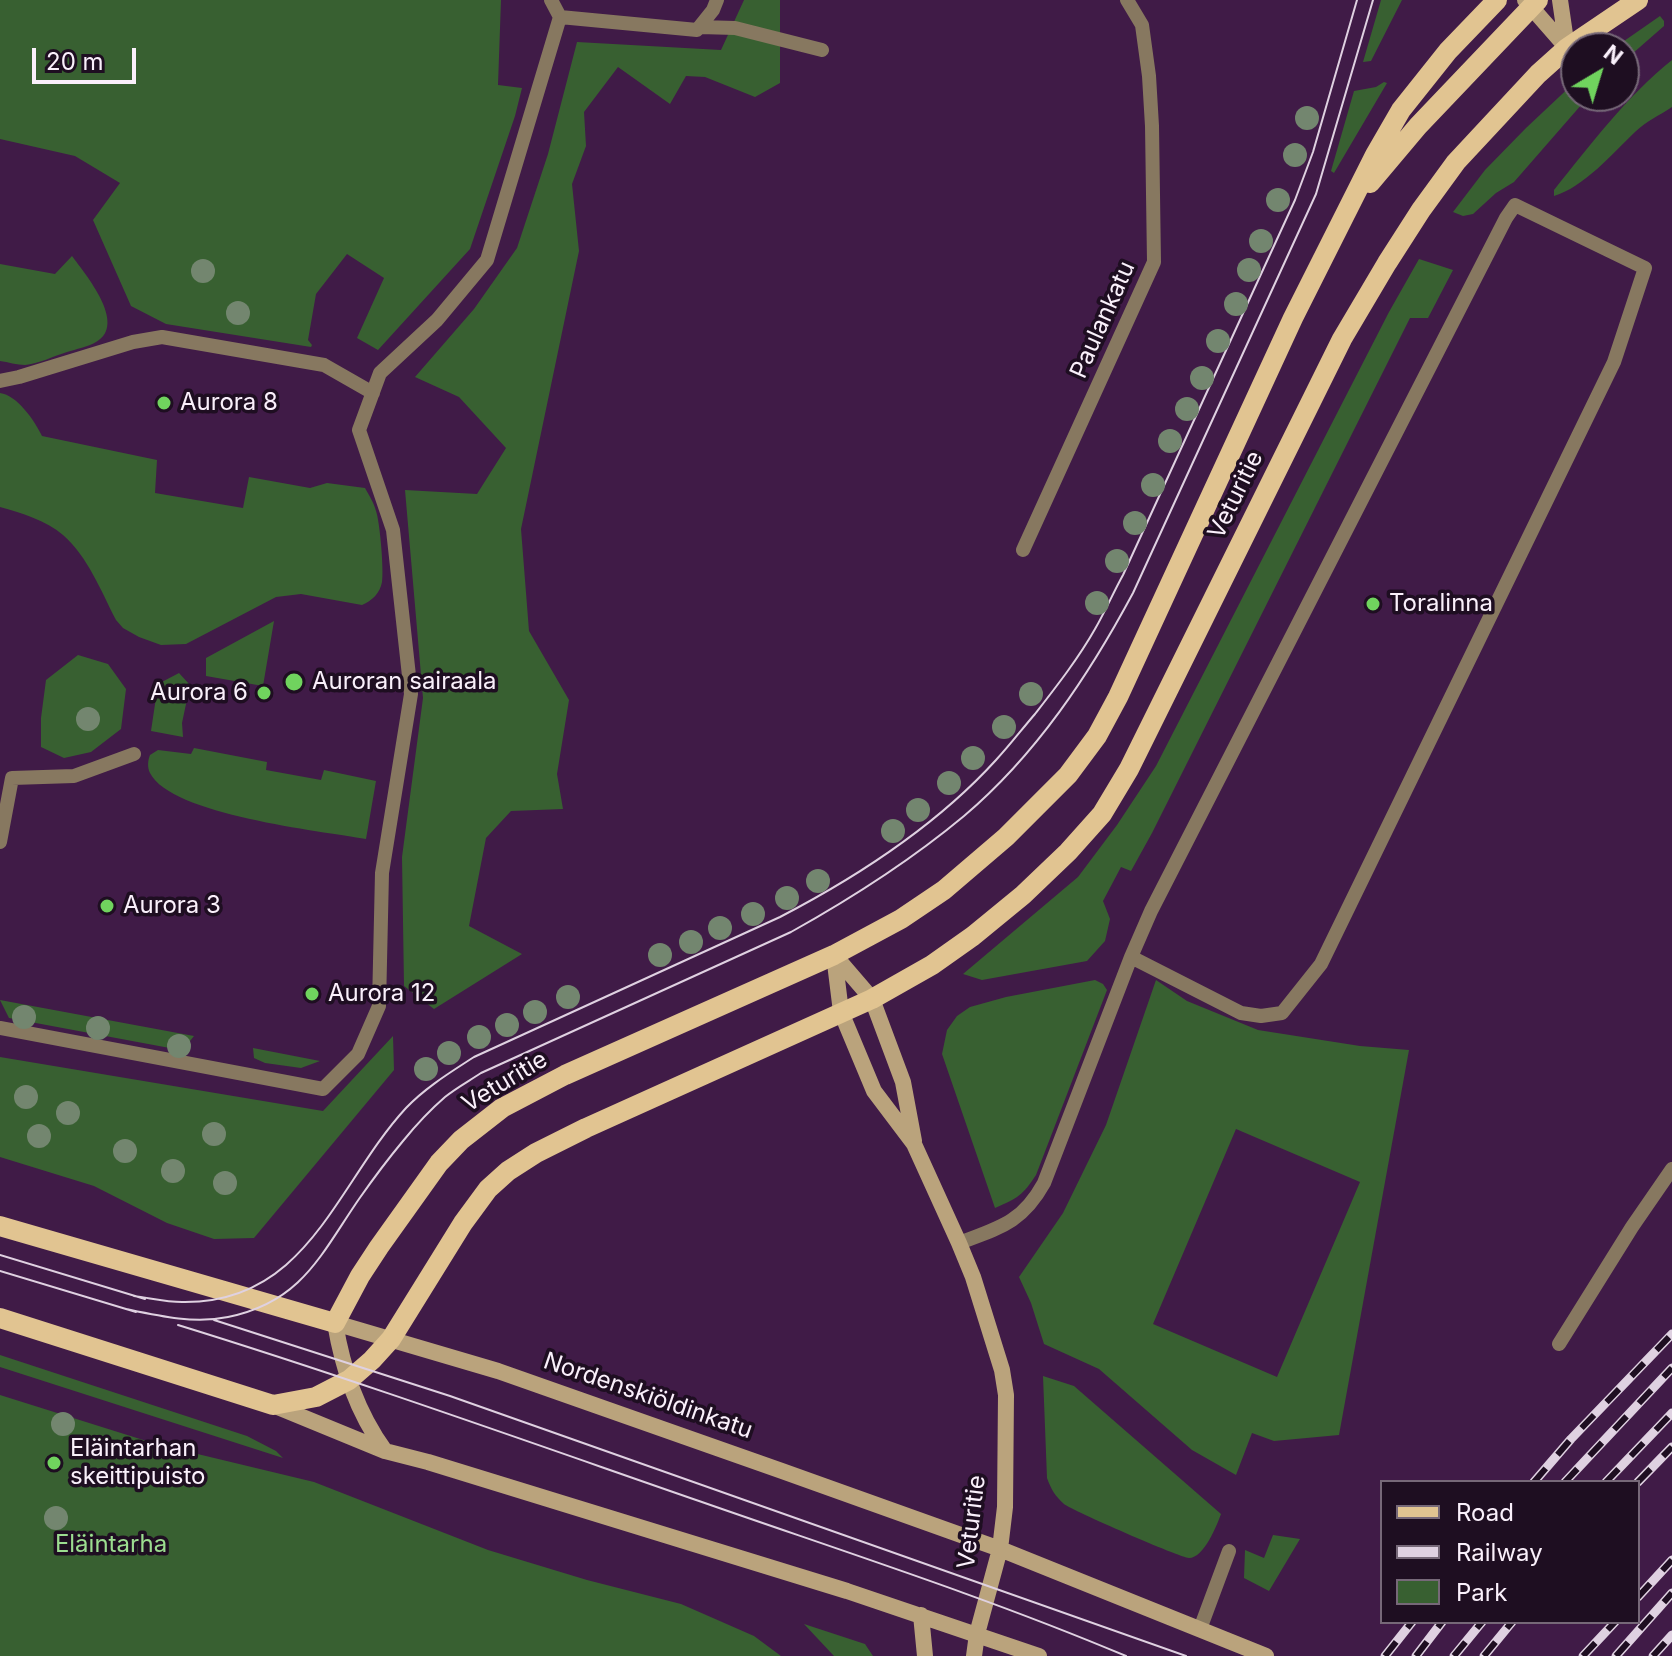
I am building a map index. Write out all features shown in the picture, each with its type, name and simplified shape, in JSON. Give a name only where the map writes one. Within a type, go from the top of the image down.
[{"type":"main road","name":"Veturitie","points":[[335,1323],[360,1276],[439,1163],[461,1140],[502,1108],[565,1075],[834,955],[901,919],[944,890],[1006,837],[1068,775],[1097,736],[1125,683],[1293,318],[1375,155],[1401,110],[1448,51],[1497,0]]},
{"type":"main road","points":[[1560,0],[1565,32]]},
{"type":"main road","name":"Veturitie","points":[[1591,32],[1638,0]]},
{"type":"main road","name":"Veturitie","points":[[1352,205],[1418,126],[1531,2]]},
{"type":"main road","points":[[1531,2],[1560,39]]},
{"type":"main road","name":"Veturitie","points":[[273,1405],[316,1397],[349,1380],[372,1360],[391,1339],[463,1223],[488,1189],[508,1171],[586,1128],[872,999],[932,965],[1023,895],[1068,852],[1102,814],[1129,769],[1342,339],[1387,263],[1456,162],[1560,54]]},
{"type":"main road","name":"Veturitie","points":[[834,955],[872,999],[903,1082],[914,1144]]},
{"type":"main road","name":"Veturitie","points":[[834,955],[841,1012],[874,1091],[914,1144],[959,1243],[996,1350],[1006,1395],[1005,1507],[1000,1549],[974,1656]]},
{"type":"main road","name":"Nordenskiöldinkatu","points":[[0,1226],[498,1371],[1000,1549],[1266,1656]]},
{"type":"main road","points":[[0,1318],[273,1405],[385,1451],[847,1591],[1039,1656]]},
{"type":"main road","points":[[335,1323],[349,1380],[368,1427],[385,1451]]},
{"type":"main road","points":[[921,1615],[925,1656]]},
{"type":"lane","points":[[0,1028],[323,1089],[358,1054],[379,1006],[382,873],[411,694],[393,530],[359,430],[380,373],[437,320],[487,260],[560,17],[551,0]]},
{"type":"lane","points":[[560,17],[697,30],[717,0]]},
{"type":"lane","name":"Paulankatu","points":[[1023,550],[1154,262],[1149,76],[1142,25],[1127,0]]},
{"type":"lane","points":[[700,27],[735,28],[822,50]]},
{"type":"lane","points":[[959,1243],[1009,1222],[1035,1200],[1044,1183],[1131,957],[1151,911],[1515,205],[1645,268],[1614,362],[1321,964],[1282,1013],[1261,1016],[1241,1013],[1131,957]]},
{"type":"lane","points":[[0,381],[133,342],[162,337],[324,365],[373,393]]},
{"type":"lane","points":[[0,842],[12,778],[74,776],[134,754]]},
{"type":"lane","points":[[1559,1344],[1672,1169]]},
{"type":"lane","points":[[1200,1629],[1229,1551]]},
{"type":"green space","points":[[0,0],[501,0],[498,85],[522,88],[470,249],[378,350],[357,338],[384,278],[347,254],[316,294],[308,340],[311,347],[166,324],[131,306],[93,220],[120,183],[75,156],[0,139]]},
{"type":"green space","points":[[744,0],[780,0],[780,83],[755,97],[705,77],[686,76],[670,104],[618,67],[584,112],[586,146],[572,184],[579,251],[521,529],[529,631],[569,700],[557,774],[563,809],[511,811],[486,838],[469,926],[522,954],[434,1009],[404,986],[402,857],[423,698],[405,490],[477,494],[506,448],[459,397],[415,377],[474,309],[517,248],[548,154],[577,42],[721,50]]},
{"type":"green space","points":[[1381,0],[1402,0],[1371,61],[1363,62]]},
{"type":"green space","points":[[1660,16],[1664,21],[1664,26],[1640,47],[1640,32],[1637,32]]},
{"type":"green space","points":[[1672,60],[1672,107],[1639,128],[1587,178],[1554,196],[1554,190],[1619,112],[1640,112],[1640,88]]},
{"type":"green space","points":[[1387,83],[1334,173],[1331,171],[1354,91],[1376,87]]},
{"type":"green space","points":[[1560,96],[1560,112],[1575,112],[1514,182],[1496,193],[1473,214],[1463,216],[1453,212],[1485,170]]},
{"type":"green space","points":[[72,256],[101,299],[108,324],[105,334],[89,345],[35,363],[22,365],[0,361],[0,264],[55,274]]},
{"type":"green space","points":[[1419,259],[1453,270],[1428,318],[1410,318],[1152,833],[1131,871],[1121,867],[1103,901],[1110,919],[1105,941],[1087,961],[982,980],[963,974],[1078,877],[1156,766]]},
{"type":"green space","points":[[0,393],[19,404],[42,436],[157,460],[155,493],[243,508],[249,477],[310,488],[327,483],[365,488],[379,525],[382,582],[379,590],[362,605],[301,594],[276,597],[186,644],[161,645],[139,637],[116,620],[87,564],[63,535],[41,521],[0,507]]},
{"type":"green space","points":[[274,621],[263,686],[206,676],[206,658]]},
{"type":"green space","points":[[78,655],[108,664],[126,689],[121,729],[91,752],[64,758],[41,747],[46,680]]},
{"type":"green space","points":[[179,673],[190,685],[182,723],[183,737],[151,731],[158,684]]},
{"type":"green space","points":[[194,748],[267,762],[266,770],[321,780],[324,770],[376,781],[366,839],[283,826],[216,810],[163,788],[150,773],[149,757],[158,750],[191,754]]},
{"type":"green space","points":[[1095,980],[1107,990],[1036,1175],[1019,1195],[995,1208],[942,1054],[947,1030],[957,1016],[970,1007]]},
{"type":"green space","points":[[1156,980],[1187,1001],[1258,1030],[1360,1046],[1409,1050],[1339,1435],[1274,1441],[1252,1433],[1236,1475],[1192,1450],[1099,1369],[1044,1344],[1019,1277],[1063,1213],[1106,1125]],"holes":[[[1236,1129],[1360,1182],[1277,1377],[1153,1324]]]},
{"type":"green space","points":[[0,1000],[194,1036],[186,1046],[175,1049],[9,1018]]},
{"type":"green space","points":[[393,1036],[394,1070],[254,1238],[214,1239],[167,1223],[94,1186],[0,1157],[0,1057],[323,1111]]},
{"type":"green space","points":[[253,1048],[320,1061],[301,1068],[265,1063],[254,1058]]},
{"type":"green space","points":[[0,1355],[247,1436],[283,1458],[0,1367]]},
{"type":"green space","points":[[1043,1376],[1074,1386],[1221,1514],[1200,1553],[1189,1558],[1167,1550],[1085,1515],[1058,1498],[1047,1478]]},
{"type":"green space","name":"Eläintarha","points":[[0,1395],[156,1444],[314,1482],[488,1550],[681,1604],[754,1636],[781,1656],[0,1656]]},
{"type":"green space","points":[[1273,1535],[1300,1539],[1269,1591],[1244,1578],[1245,1550],[1264,1558]]},
{"type":"green space","points":[[804,1624],[865,1644],[873,1656],[834,1656]]},
{"type":"tram line","points":[[134,1296],[182,1302],[225,1297],[260,1283],[290,1262],[315,1234],[381,1138],[406,1108],[439,1080],[474,1057],[809,901],[867,867],[922,828],[996,760],[1074,662],[1099,623],[1123,575],[1295,200],[1313,152],[1357,0]]},
{"type":"tram line","points":[[126,1309],[202,1320],[228,1317],[274,1300],[307,1273],[392,1155],[423,1118],[449,1094],[481,1073],[814,919],[923,848],[964,816],[1015,767],[1079,684],[1133,593],[1316,194],[1373,0]]},
{"type":"tram line","points":[[0,1255],[145,1299]]},
{"type":"tram line","points":[[0,1271],[136,1312]]},
{"type":"tram line","points":[[214,1320],[450,1396],[1186,1656]]},
{"type":"tram line","points":[[178,1325],[374,1389],[914,1575],[1126,1656]]},
{"type":"railway","points":[[1536,1480],[1672,1334]]},
{"type":"railway","points":[[1567,1480],[1672,1368]]},
{"type":"railway","points":[[1608,1480],[1672,1413]]},
{"type":"railway","points":[[1640,1480],[1672,1447]]},
{"type":"railway","points":[[1640,1595],[1672,1560]]},
{"type":"railway","points":[[1616,1656],[1672,1593]]},
{"type":"railway","points":[[1385,1656],[1410,1624]]},
{"type":"railway","points":[[1416,1656],[1440,1624]]},
{"type":"railway","points":[[1454,1656],[1480,1624]]},
{"type":"railway","points":[[1484,1656],[1510,1624]]},
{"type":"railway","points":[[1583,1656],[1613,1624]]},
{"type":"railway","points":[[1653,1656],[1672,1635]]},
{"type":"place","name":"Aurora 8","points":[[164,403]]},
{"type":"place","name":"Toralinna","points":[[1373,604]]},
{"type":"place","name":"Auroran sairaala","points":[[294,682]]},
{"type":"place","name":"Aurora 6","points":[[264,693]]},
{"type":"place","name":"Aurora 3","points":[[107,906]]},
{"type":"place","name":"Aurora 12","points":[[312,994]]},
{"type":"place","name":"Eläintarhan skeittipuisto","points":[[54,1463]]}]
